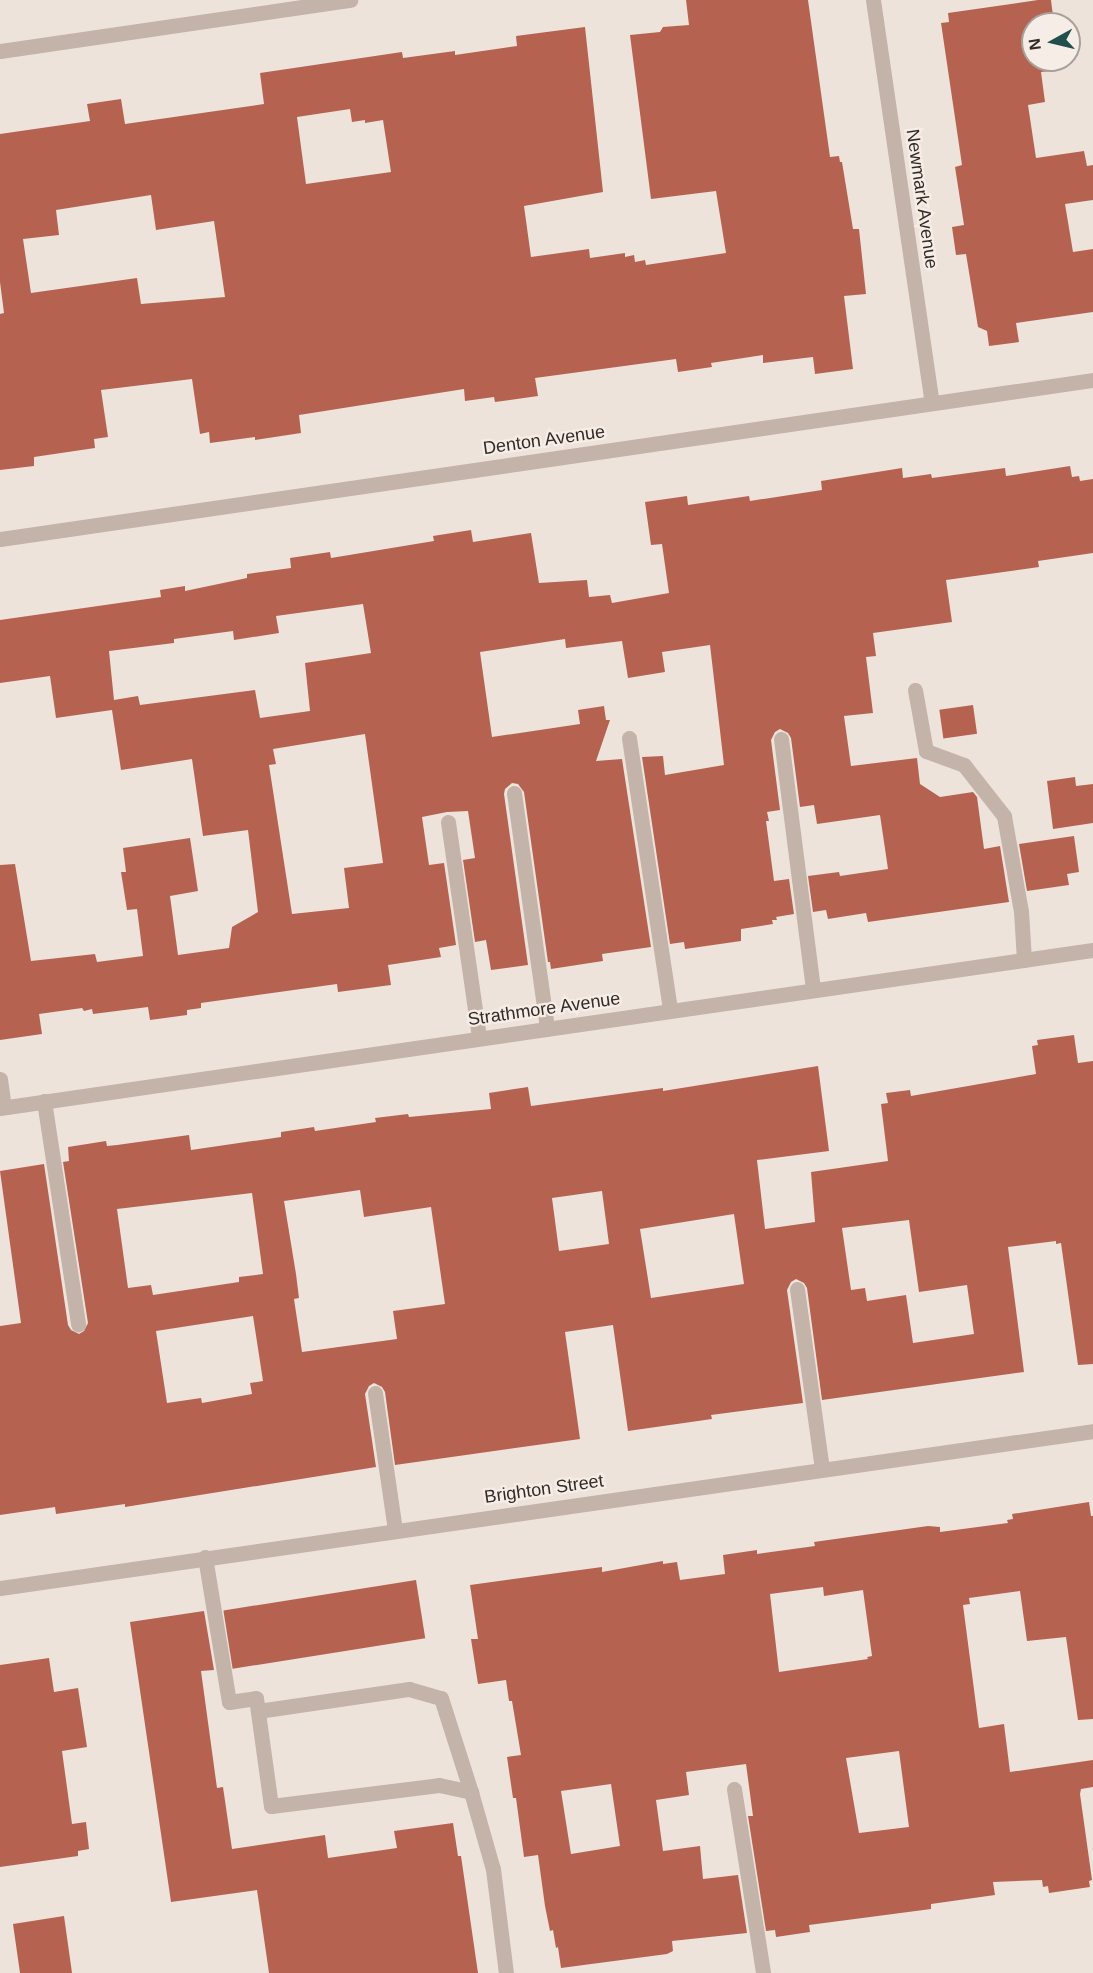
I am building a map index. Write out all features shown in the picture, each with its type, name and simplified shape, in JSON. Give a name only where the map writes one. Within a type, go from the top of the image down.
[{"type":"street","points":[[0,51],[350,0]]},
{"type":"street","name":"Newmark Avenue","points":[[873,0],[932,403]]},
{"type":"street","name":"Denton Avenue","points":[[0,540],[1093,380]]},
{"type":"street","points":[[915,690],[926,751],[964,765],[1004,816],[1021,911],[1024,960]]},
{"type":"street","points":[[629,738],[670,1010]]},
{"type":"street","points":[[781,739],[813,990]]},
{"type":"street","points":[[514,794],[547,1029]]},
{"type":"street","points":[[448,822],[480,1038]]},
{"type":"street","name":"Strathmore Avenue","points":[[2,1107],[1093,950]]},
{"type":"street","points":[[0,1079],[2,1107]]},
{"type":"street","points":[[44,1101],[78,1324]]},
{"type":"street","points":[[797,1289],[822,1469]]},
{"type":"street","points":[[375,1393],[395,1530]]},
{"type":"street","name":"Brighton Street","points":[[0,1588],[1093,1431]]},
{"type":"street","points":[[205,1557],[229,1702],[256,1698],[271,1806],[439,1785],[471,1792]]},
{"type":"street","points":[[258,1712],[409,1689],[441,1698],[493,1869],[506,1973]]},
{"type":"street","points":[[734,1789],[763,1973]]},
{"type":"building","points":[[686,0],[808,0],[830,157],[839,156],[842,162],[853,229],[859,229],[866,294],[844,296],[853,369],[815,374],[813,357],[763,363],[763,355],[711,363],[712,367],[678,372],[676,359],[535,378],[538,396],[495,402],[494,397],[465,401],[464,389],[299,415],[301,433],[255,440],[255,437],[210,443],[209,432],[200,434],[192,379],[101,390],[108,437],[94,439],[95,448],[34,457],[34,466],[0,470],[0,314],[4,313],[0,282],[0,134],[90,121],[87,104],[121,99],[125,124],[264,104],[260,73],[402,52],[403,58],[455,51],[455,55],[517,46],[516,36],[585,27],[603,192],[524,206],[531,257],[589,249],[590,258],[625,253],[625,257],[634,255],[635,262],[645,260],[646,265],[726,253],[716,191],[651,199],[630,35],[660,32],[663,27],[689,25]],"holes":[[[350,109],[352,122],[365,120],[365,123],[383,120],[391,172],[306,184],[297,117]],[[151,195],[156,230],[214,221],[225,297],[141,304],[137,278],[31,293],[23,239],[59,235],[56,210]]]},
{"type":"building","points":[[1051,0],[1052,12],[1021,12],[1021,72],[1041,72],[1045,102],[1028,105],[1036,158],[1084,151],[1087,166],[1093,165],[1093,200],[1065,204],[1073,252],[1093,249],[1093,312],[1016,323],[1019,342],[989,346],[987,331],[978,327],[966,254],[956,255],[952,227],[964,225],[955,167],[962,165],[941,23],[949,22],[948,13]]},
{"type":"building","points":[[1070,466],[1072,477],[1079,476],[1080,481],[1093,479],[1093,553],[1038,561],[1039,567],[946,580],[952,622],[873,633],[876,656],[866,657],[873,713],[844,716],[851,766],[917,758],[920,784],[940,797],[973,792],[977,797],[984,849],[1000,846],[1009,902],[868,922],[866,913],[828,919],[826,910],[813,912],[808,876],[839,872],[840,876],[888,869],[880,815],[817,824],[814,805],[800,807],[791,738],[788,733],[780,729],[775,732],[771,740],[780,810],[767,812],[769,821],[766,821],[774,881],[789,879],[794,914],[776,917],[777,920],[772,920],[773,924],[741,929],[741,941],[685,949],[684,942],[670,944],[642,757],[663,756],[665,775],[724,765],[710,645],[662,652],[665,672],[628,678],[622,641],[566,648],[565,639],[480,652],[492,737],[580,724],[578,710],[604,706],[606,720],[610,720],[596,761],[622,759],[651,947],[602,954],[603,961],[551,969],[550,962],[548,962],[524,792],[518,784],[512,783],[505,789],[504,794],[528,965],[491,970],[486,940],[475,942],[463,860],[475,858],[468,811],[447,812],[422,817],[429,865],[444,863],[456,945],[439,948],[441,957],[388,965],[391,985],[338,992],[337,984],[201,1003],[201,1008],[187,1010],[187,1015],[150,1020],[148,1007],[93,1014],[92,1009],[84,1011],[82,1008],[39,1014],[42,1034],[0,1040],[0,865],[15,864],[31,961],[95,954],[97,962],[143,956],[137,909],[127,910],[121,872],[126,872],[123,848],[190,838],[198,891],[170,896],[178,955],[229,948],[232,927],[258,912],[248,830],[203,836],[192,759],[121,770],[112,710],[56,718],[50,676],[0,683],[0,620],[161,597],[160,590],[185,586],[185,591],[247,578],[247,574],[291,568],[290,558],[330,552],[331,558],[434,541],[433,536],[471,530],[473,542],[531,533],[539,583],[587,580],[589,597],[610,595],[612,603],[669,593],[662,544],[651,545],[645,502],[687,496],[688,505],[749,496],[750,501],[822,490],[821,481],[902,468],[903,478],[931,474],[932,478],[1005,468],[1006,476]],"holes":[[[363,604],[371,653],[305,663],[310,711],[260,718],[255,690],[140,705],[138,696],[114,700],[109,651],[174,643],[174,639],[233,631],[234,640],[279,633],[276,616]],[[365,734],[383,863],[344,868],[349,908],[292,914],[269,765],[276,764],[273,749]]]},
{"type":"building","points":[[973,705],[977,734],[943,738],[939,710]]},
{"type":"building","points":[[1075,777],[1076,786],[1093,784],[1093,823],[1053,829],[1047,781]]},
{"type":"building","points":[[1074,836],[1079,872],[1067,874],[1069,885],[1027,891],[1019,844]]},
{"type":"building","points":[[1074,1035],[1078,1063],[1093,1061],[1093,1364],[1078,1365],[1061,1243],[1056,1244],[1056,1241],[1008,1247],[1024,1372],[822,1400],[807,1288],[804,1283],[796,1279],[791,1282],[787,1290],[803,1403],[711,1415],[712,1419],[628,1431],[613,1325],[565,1332],[580,1439],[395,1465],[385,1392],[382,1387],[374,1383],[369,1386],[365,1394],[376,1467],[125,1507],[125,1504],[56,1514],[55,1507],[0,1515],[0,1326],[21,1323],[0,1171],[44,1164],[68,1325],[71,1330],[79,1334],[84,1331],[88,1323],[63,1162],[69,1161],[68,1147],[106,1141],[107,1146],[189,1135],[191,1150],[281,1137],[281,1132],[314,1127],[315,1131],[376,1122],[375,1118],[491,1109],[489,1093],[528,1087],[531,1106],[663,1088],[663,1091],[818,1066],[829,1151],[757,1160],[765,1229],[815,1222],[811,1172],[888,1161],[881,1104],[888,1103],[886,1093],[910,1090],[911,1096],[1036,1074],[1032,1046],[1038,1045],[1037,1040]],"holes":[[[360,1190],[364,1217],[431,1207],[445,1304],[393,1311],[397,1339],[302,1352],[294,1299],[299,1298],[284,1201]],[[602,1191],[609,1244],[559,1251],[552,1198]],[[252,1193],[263,1274],[239,1277],[239,1282],[153,1295],[151,1285],[128,1288],[117,1209]],[[734,1214],[744,1284],[651,1298],[640,1229]],[[909,1220],[919,1292],[967,1285],[974,1334],[913,1343],[906,1295],[867,1301],[865,1288],[851,1290],[842,1228]],[[253,1316],[263,1381],[250,1383],[252,1394],[202,1403],[201,1398],[167,1403],[156,1331]]]},
{"type":"building","points":[[1089,1502],[1091,1516],[1093,1516],[1093,1719],[1078,1720],[1066,1637],[1027,1641],[1020,1591],[969,1598],[970,1604],[963,1605],[979,1728],[1004,1724],[1010,1772],[1093,1760],[1093,1787],[1081,1789],[1080,1794],[1092,1880],[1089,1881],[1090,1887],[1049,1893],[1048,1886],[1043,1887],[1042,1880],[993,1882],[995,1895],[931,1904],[931,1909],[809,1925],[810,1932],[776,1937],[775,1930],[766,1931],[748,1816],[753,1816],[746,1764],[686,1772],[689,1795],[656,1800],[663,1851],[700,1846],[703,1879],[738,1875],[747,1933],[672,1941],[673,1951],[667,1954],[561,1968],[553,1930],[550,1931],[538,1855],[524,1857],[516,1798],[513,1798],[507,1757],[521,1755],[506,1680],[478,1684],[471,1639],[478,1639],[470,1585],[602,1567],[602,1572],[663,1561],[663,1564],[677,1562],[680,1580],[725,1574],[723,1555],[757,1550],[757,1554],[815,1546],[814,1542],[928,1526],[940,1527],[940,1532],[1008,1523],[1007,1520],[1013,1519],[1012,1514]],"holes":[[[823,1587],[824,1596],[863,1590],[872,1656],[867,1657],[868,1659],[779,1672],[770,1594]],[[899,1751],[909,1827],[859,1833],[846,1758]],[[611,1784],[620,1846],[571,1854],[561,1791]]]},
{"type":"building","points":[[416,1580],[425,1638],[233,1669],[223,1611]]},
{"type":"building","points":[[204,1611],[214,1670],[201,1671],[217,1788],[223,1787],[232,1849],[325,1835],[328,1858],[397,1848],[394,1831],[453,1823],[458,1856],[461,1856],[478,1973],[269,1973],[257,1890],[171,1902],[130,1622]]},
{"type":"building","points":[[49,1658],[54,1692],[78,1688],[87,1747],[62,1751],[72,1824],[86,1822],[89,1849],[78,1851],[78,1856],[0,1867],[0,1665]]},
{"type":"building","points":[[64,1916],[72,1973],[20,1973],[13,1924]]}]
